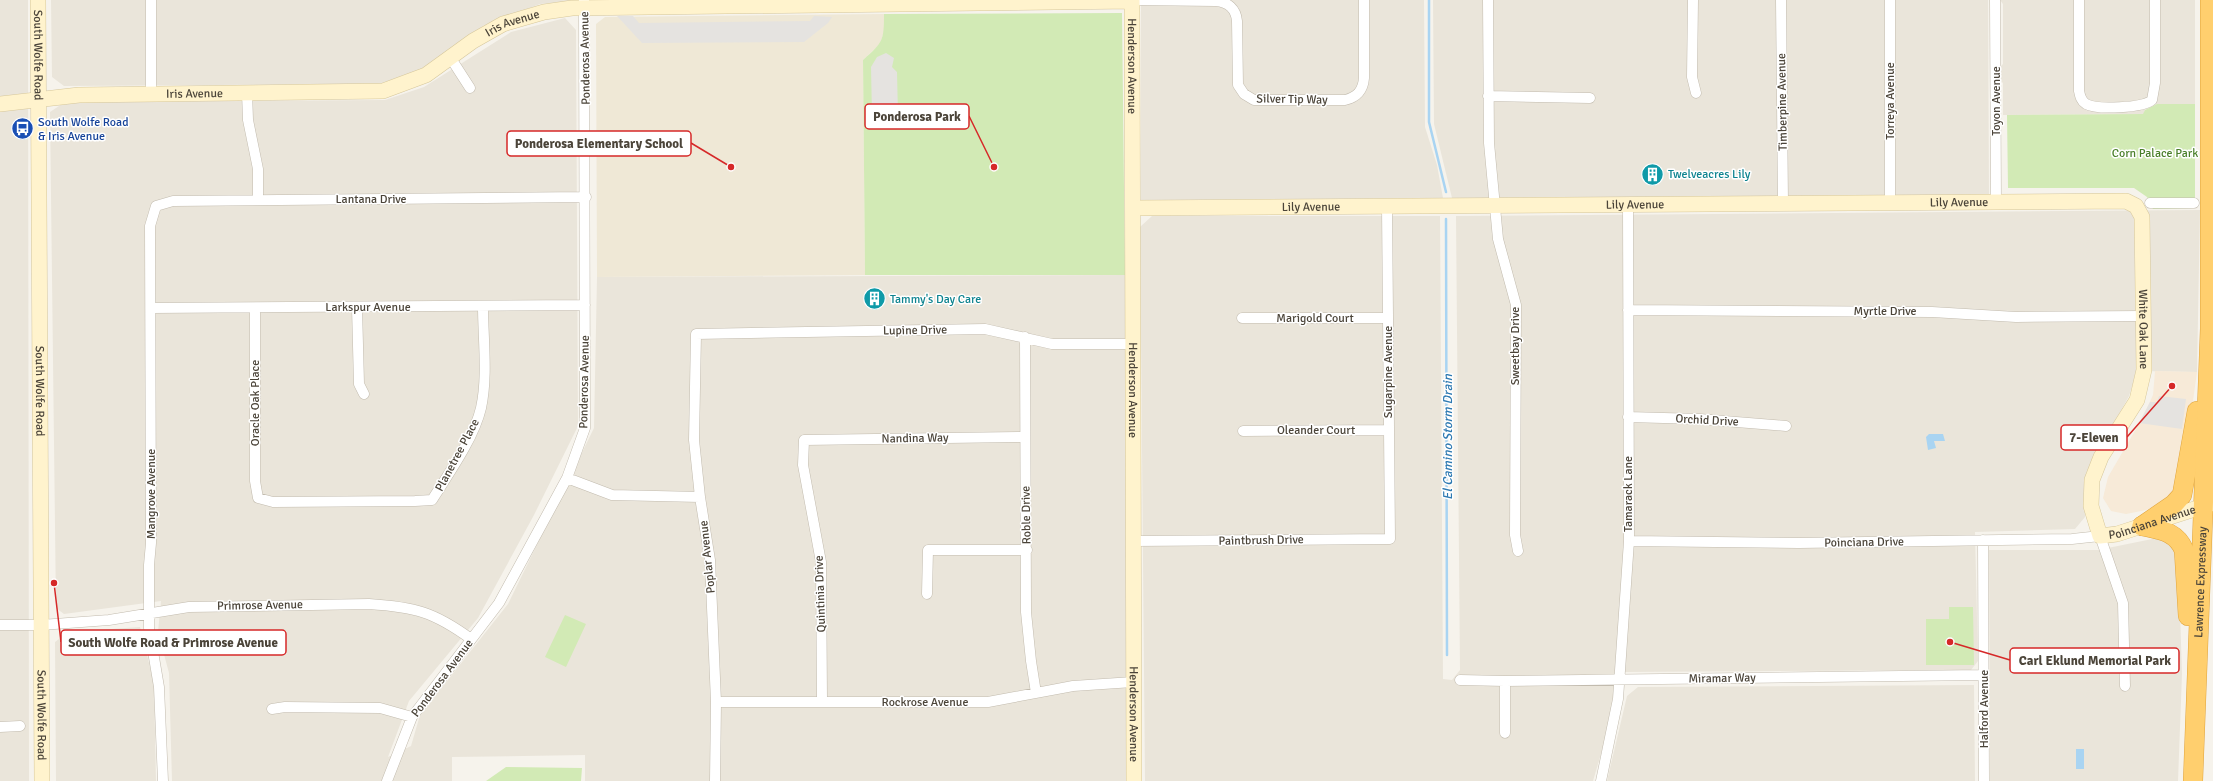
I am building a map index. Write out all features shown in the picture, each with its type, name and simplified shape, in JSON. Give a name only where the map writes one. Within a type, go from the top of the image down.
[{"type":"highway","name":"Lawrence Expressway","points":[[2193,781],[2197,658],[2208,504],[2210,329],[2210,0]]},
{"type":"highway","points":[[2142,526],[2174,504],[2182,495],[2210,329]]},
{"type":"highway","points":[[2142,526],[2171,532],[2180,540],[2184,550],[2188,613],[2197,658]]},
{"type":"street","name":"South Wolfe Road","points":[[38,0],[42,781]]},
{"type":"street","points":[[151,0],[151,92]]},
{"type":"street","name":"Silver Tip Way","points":[[1231,7],[1236,13],[1237,21],[1238,85],[1241,91],[1250,98],[1258,100],[1344,100],[1358,94],[1363,86],[1364,0]]},
{"type":"street","name":"Sweetbay Drive","points":[[1488,0],[1489,143],[1498,239],[1516,305],[1515,535],[1518,551]]},
{"type":"street","points":[[1693,0],[1692,77],[1696,93]]},
{"type":"street","name":"Timberpine Avenue","points":[[1781,0],[1783,203]]},
{"type":"street","name":"Torreya Avenue","points":[[1890,0],[1890,203]]},
{"type":"street","name":"Toyon Avenue","points":[[1995,0],[1996,201]]},
{"type":"street","points":[[2078,0],[2079,91],[2081,99],[2085,104],[2093,106],[2142,105],[2149,102],[2153,96],[2155,0]]},
{"type":"street","name":"Henderson Avenue","points":[[1132,1],[1134,781]]},
{"type":"street","name":"Iris Avenue","points":[[0,104],[79,94],[151,92],[383,91],[426,75],[473,41],[502,24],[544,12],[584,4],[1216,1],[1225,3],[1231,7]]},
{"type":"street","name":"Ponderosa Avenue","points":[[387,781],[412,717],[499,603],[567,478],[585,428],[586,197],[584,4]]},
{"type":"street","points":[[450,57],[470,88]]},
{"type":"street","points":[[247,92],[248,120],[258,169],[258,200]]},
{"type":"street","points":[[1488,96],[1590,98]]},
{"type":"street","name":"Lantana Drive","points":[[156,206],[173,201],[586,197]]},
{"type":"street","name":"Lily Avenue","points":[[1133,208],[1996,201],[2126,201],[2143,204],[2194,203]]},
{"type":"street","name":"Tamarack Lane","points":[[1601,781],[1618,699],[1629,541],[1628,204]]},
{"type":"street","name":"White Oak Lane","points":[[2100,536],[2091,506],[2092,480],[2102,457],[2137,400],[2144,370],[2142,316],[2143,204]]},
{"type":"street","name":"Mangrove Avenue","points":[[156,206],[150,226],[151,543],[148,565],[148,613],[159,687],[163,781]]},
{"type":"street","name":"Sugarpine Avenue","points":[[1388,206],[1390,539]]},
{"type":"street","name":"Larkspur Avenue","points":[[151,308],[585,305]]},
{"type":"street","name":"Planetree Place","points":[[258,498],[273,502],[432,500],[475,425],[481,406],[484,383],[483,306]]},
{"type":"street","points":[[357,307],[358,384],[364,394]]},
{"type":"street","name":"Oracle Oak Place","points":[[255,308],[255,481],[258,498]]},
{"type":"street","name":"Myrtle Drive","points":[[1628,310],[1932,312],[2016,317],[2142,316]]},
{"type":"street","name":"Marigold Court","points":[[1242,318],[1388,318]]},
{"type":"street","name":"Lupine Drive","points":[[696,334],[985,328],[1052,344],[1132,344]]},
{"type":"street","name":"Poplar Avenue","points":[[696,334],[694,440],[700,497],[710,560],[716,702],[715,781]]},
{"type":"street","name":"Roble Drive","points":[[1025,337],[1027,550],[1026,612],[1036,693]]},
{"type":"street","name":"Orchid Drive","points":[[1628,417],[1699,419],[1786,426]]},
{"type":"street","name":"Oleander Court","points":[[1243,431],[1389,430]]},
{"type":"street","name":"Nandina Way","points":[[804,440],[1025,436]]},
{"type":"street","name":"Quintinia Drive","points":[[804,440],[803,465],[821,562],[822,701]]},
{"type":"street","points":[[567,478],[612,495],[700,497]]},
{"type":"street","name":"Poinciana Avenue","points":[[2100,536],[2117,534],[2208,504]]},
{"type":"street","points":[[2100,536],[2123,603],[2125,686]]},
{"type":"street","name":"Poinciana Drive","points":[[1629,541],[1799,543],[2072,539],[2100,536]]},
{"type":"street","name":"Paintbrush Drive","points":[[1133,541],[1390,539]]},
{"type":"street","name":"Halford Avenue","points":[[1983,540],[1984,781]]},
{"type":"street","points":[[927,594],[928,550],[1027,550]]},
{"type":"street","name":"Primrose Avenue","points":[[0,625],[109,620],[189,606],[362,604],[395,606],[427,612],[447,622],[472,639]]},
{"type":"street","name":"Miramar Way","points":[[1460,680],[1505,681],[1983,675]]},
{"type":"street","points":[[1505,681],[1505,733]]},
{"type":"street","name":"Rockrose Avenue","points":[[716,702],[988,702],[1079,685],[1133,682]]},
{"type":"street","points":[[272,709],[285,707],[380,708],[412,717]]},
{"type":"street","points":[[0,727],[20,726]]},
{"type":"shaded area","points":[[0,0],[28,0],[29,781],[0,781]]},
{"type":"shaded area","points":[[51,0],[581,0],[540,4],[483,26],[427,68],[378,84],[64,86],[52,77]]},
{"type":"shaded area","points":[[1141,0],[1424,0],[1425,127],[1437,165],[1443,198],[1141,200]]},
{"type":"shaded area","points":[[1433,0],[1988,0],[1989,196],[1452,198],[1434,124]]},
{"type":"shaded area","points":[[2000,0],[2195,0],[2195,104],[2157,104],[2145,110],[2144,114],[2003,115],[2003,83],[2000,80],[2000,67],[2003,64],[2003,4]]},
{"type":"shaded area","points":[[884,14],[884,32],[880,44],[863,60],[865,275],[597,277],[596,24],[605,17]]},
{"type":"shaded area","points":[[617,16],[633,16],[639,23],[810,21],[814,16],[832,17],[828,23],[804,42],[642,43]]},
{"type":"shaded area","points":[[565,18],[576,30],[578,426],[534,515],[478,618],[409,701],[388,757],[411,746],[420,715],[508,604],[594,428],[597,277],[1125,275],[1127,781],[585,781],[585,755],[452,757],[452,781],[172,781],[169,673],[158,632],[161,601],[64,614],[56,608],[50,112],[65,102],[385,100],[424,87],[511,32]]},
{"type":"shaded area","points":[[886,53],[894,58],[892,67],[897,72],[898,115],[872,116],[871,67],[877,57]]},
{"type":"shaded area","points":[[2200,210],[2197,372],[2137,371],[2129,396],[2086,473],[2085,517],[2075,529],[1975,532],[1978,661],[1971,670],[1625,672],[1593,781],[1145,781],[1140,227],[1152,216],[1440,216],[1443,679],[1452,680],[1460,670],[1456,216]]},
{"type":"shaded area","points":[[2155,371],[2197,372],[2181,487],[2169,501],[2146,510],[2126,514],[2111,511],[2103,498],[2108,477],[2143,417],[2153,395]]},
{"type":"shaded area","points":[[2159,396],[2186,399],[2182,429],[2139,423],[2150,402],[2157,402]]},
{"type":"shaded area","points":[[2162,537],[2178,550],[2182,674],[2178,781],[1990,781],[1989,550],[2098,550]]},
{"type":"shaded area","points":[[140,627],[154,683],[156,781],[56,781],[55,642],[68,632]]},
{"type":"shaded area","points":[[1974,685],[1975,781],[1607,781],[1627,696],[1638,687]]},
{"type":"green space","points":[[1122,13],[1125,275],[865,275],[863,60],[875,49],[883,36],[884,14]]},
{"type":"green space","name":"Corn Palace Park","points":[[2157,104],[2195,104],[2195,198],[2193,201],[2193,208],[2153,209],[2147,197],[2134,188],[2008,188],[2007,115],[2143,114],[2145,110]]},
{"type":"green space","points":[[1949,607],[1973,607],[1974,665],[1926,665],[1926,619],[1949,619]]},
{"type":"green space","points":[[565,615],[586,624],[566,667],[545,657]]},
{"type":"green space","points":[[506,767],[582,768],[581,781],[486,781]]},
{"type":"water","points":[[1929,434],[1943,434],[1945,441],[1934,441],[1936,448],[1928,450],[1926,437]]},
{"type":"water","points":[[2076,749],[2084,749],[2084,769],[2076,769]]},
{"type":"waterway","name":"El Camino Storm Drain","points":[[1429,0],[1429,122],[1446,192]]},
{"type":"waterway","name":"El Camino Storm Drain","points":[[1446,219],[1447,655]]},
{"type":"place","name":"South Wolfe Road & Iris Avenue","points":[[23,129]]},
{"type":"place","name":"Ponderosa Elementary School","points":[[731,167]]},
{"type":"place","name":"Ponderosa Park","points":[[994,167]]},
{"type":"place","name":"Twelveacres Lily","points":[[1653,174]]},
{"type":"place","name":"Tammy's Day Care","points":[[875,299]]},
{"type":"place","name":"7-Eleven","points":[[2172,386]]},
{"type":"place","name":"South Wolfe Road & Primrose Avenue","points":[[54,583]]},
{"type":"place","name":"Carl Eklund Memorial Park","points":[[1950,642]]}]
